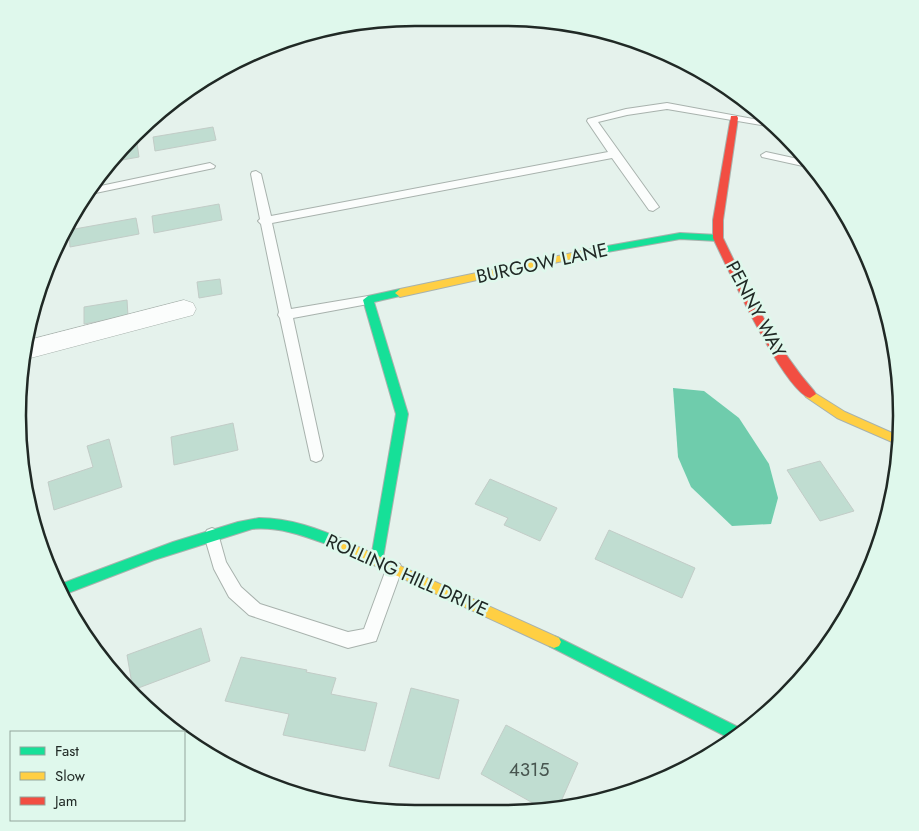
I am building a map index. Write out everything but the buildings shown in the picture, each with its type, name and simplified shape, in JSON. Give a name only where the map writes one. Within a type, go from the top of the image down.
[{"type":"street","name":"PENNY WAY","points":[[734,118],[718,220],[718,238],[765,333],[794,376],[821,403],[848,418],[892,438]]},
{"type":"street","name":"BURGOW LANE","points":[[368,300],[640,242],[680,236],[718,238]]},
{"type":"street","points":[[368,300],[402,414],[377,558]]},
{"type":"street","points":[[33,349],[184,310]]},
{"type":"street","name":"ROLLING HILL DRIVE","points":[[66,588],[150,554],[252,523],[281,525],[320,536],[377,558],[394,568],[539,634],[731,731]]},
{"type":"lane","points":[[654,207],[592,121],[626,112],[667,106],[760,123]]},
{"type":"lane","points":[[264,221],[615,154]]},
{"type":"lane","points":[[766,156],[799,163]]},
{"type":"lane","points":[[99,190],[210,166]]},
{"type":"lane","points":[[256,174],[264,221],[316,456]]},
{"type":"lane","points":[[284,314],[368,300]]},
{"type":"lane","points":[[212,535],[220,564],[235,592],[255,610],[348,640],[370,636],[394,568]]},
{"type":"shaded area","points":[[673,388],[704,391],[739,418],[769,464],[778,498],[771,524],[732,526],[691,487],[678,457]]},
{"type":"traffic: fast","points":[[596,251],[680,236],[718,238]]},
{"type":"traffic: fast","points":[[377,558],[402,414],[368,300],[400,293]]},
{"type":"traffic: fast","points":[[66,588],[154,554],[245,525],[266,523],[286,525],[343,545]]},
{"type":"traffic: fast","points":[[554,642],[731,731]]},
{"type":"traffic: slow","points":[[400,293],[596,251]]},
{"type":"traffic: slow","points":[[810,394],[841,415],[892,438]]},
{"type":"traffic: slow","points":[[343,545],[554,642]]},
{"type":"traffic: jam","points":[[734,118],[718,220],[718,238],[758,320],[795,377],[810,394]]}]
